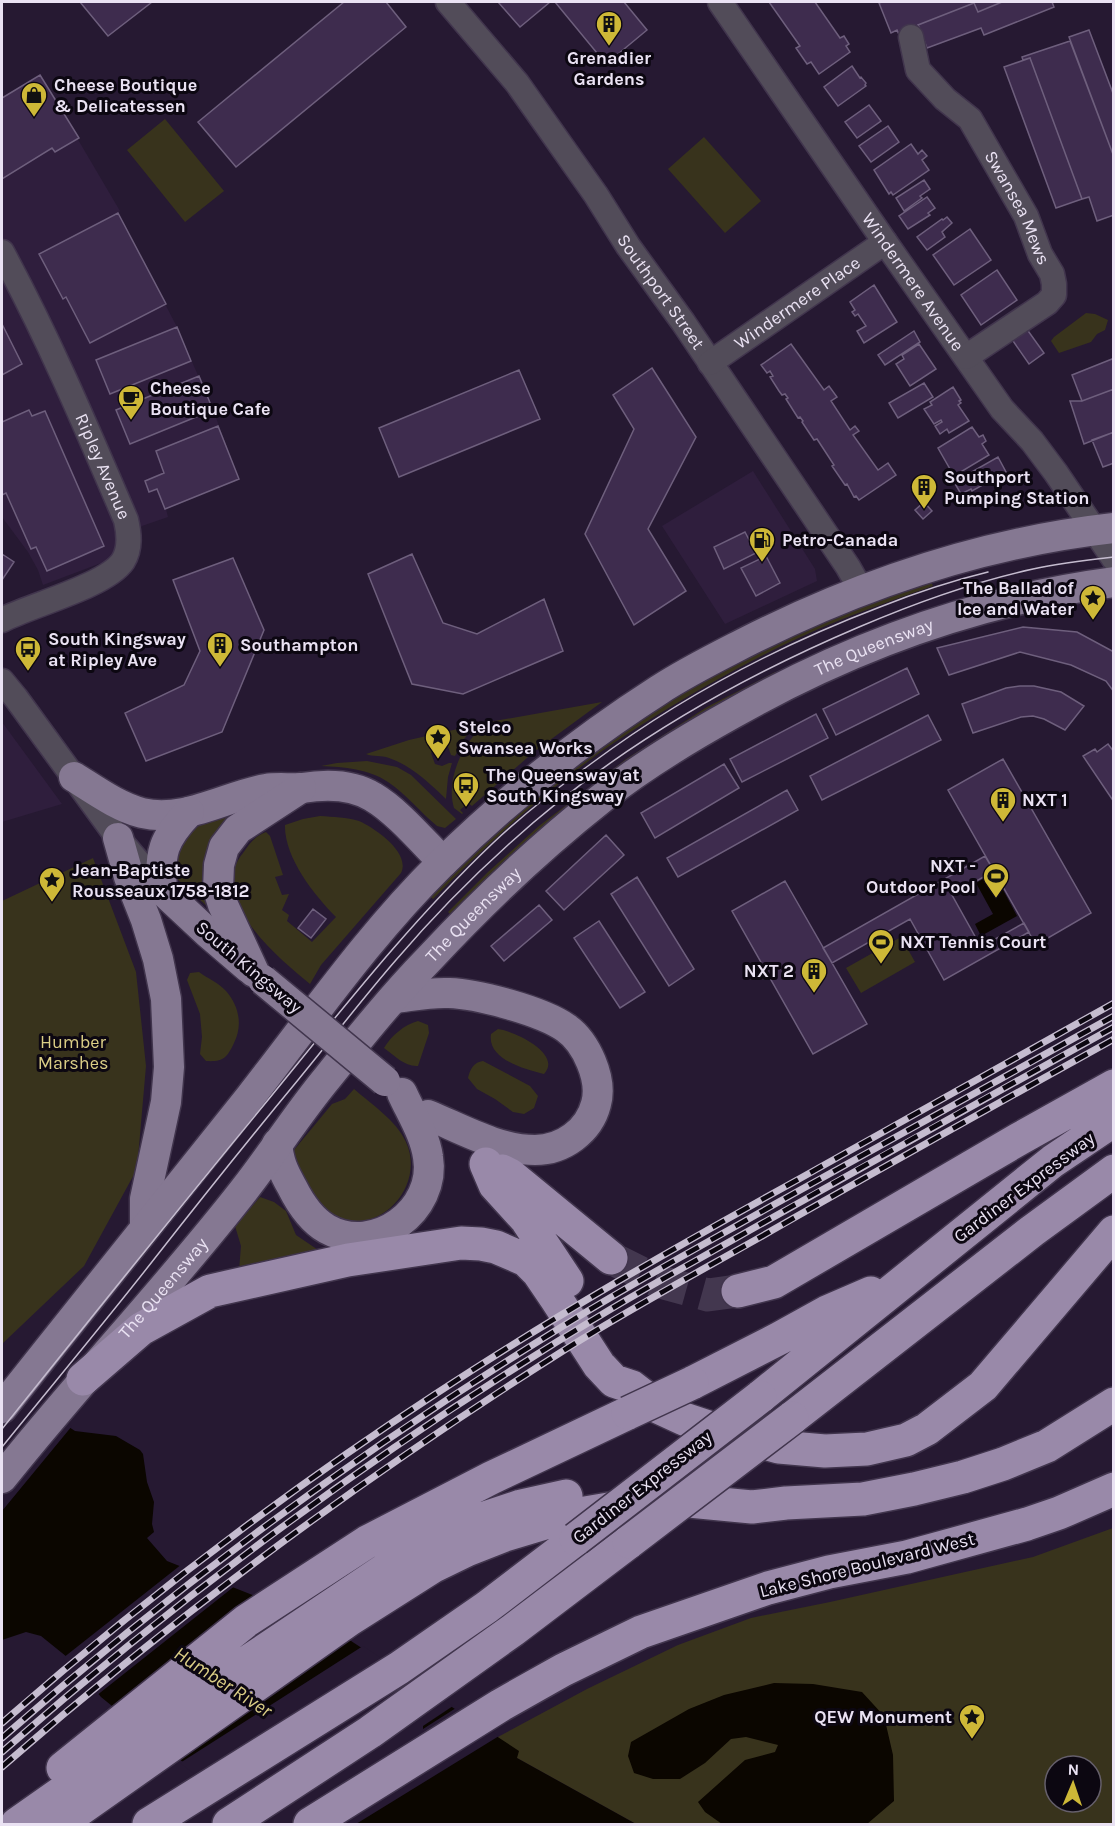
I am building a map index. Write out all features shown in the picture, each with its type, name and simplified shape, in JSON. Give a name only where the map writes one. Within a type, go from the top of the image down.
[{"type":"highway","points":[[738,1291],[774,1282],[1113,1086]]},
{"type":"highway","name":"Gardiner Expressway","points":[[149,1824],[399,1668],[487,1608],[760,1397],[1053,1161],[1113,1120]]},
{"type":"highway","points":[[486,1164],[510,1175],[611,1258]]},
{"type":"highway","points":[[486,1164],[495,1185],[526,1220],[602,1334],[623,1369],[630,1400]]},
{"type":"highway","name":"Gardiner Expressway","points":[[229,1824],[370,1732],[513,1630],[1113,1171]]},
{"type":"highway","points":[[83,1379],[141,1329],[210,1291],[348,1260],[461,1243],[496,1247],[526,1260],[538,1272],[599,1365],[630,1400],[658,1407],[684,1419],[743,1438],[779,1447],[846,1451],[878,1447],[906,1440],[927,1430],[983,1386],[1113,1232]]},
{"type":"highway","points":[[43,1814],[246,1620],[367,1542],[491,1478],[630,1400],[692,1383],[827,1312],[906,1279]]},
{"type":"highway","points":[[2,1822],[43,1814],[350,1619],[423,1559],[466,1550],[505,1535],[585,1513],[668,1499],[752,1507],[862,1499],[914,1489],[963,1477],[1047,1446],[1113,1404]]},
{"type":"highway","name":"Lake Shore Boulevard West","points":[[310,1824],[501,1705],[563,1670],[641,1632],[768,1588],[977,1539],[1059,1513],[1113,1489]]},
{"type":"main road","points":[[2,1408],[324,1002],[368,943],[442,862],[524,788],[579,745],[659,690],[778,626],[861,590],[958,557],[1018,543],[1104,529]]},
{"type":"main road","name":"The Queensway","points":[[2,1478],[83,1379],[158,1296],[246,1188],[327,1077],[394,998],[499,886],[604,796],[683,741],[762,696],[846,656],[957,615],[1030,596],[1113,582]]},
{"type":"main road","points":[[74,777],[106,798],[142,813],[157,814],[189,812],[267,788],[319,786],[355,789],[375,798],[400,819],[442,862]]},
{"type":"main road","points":[[259,976],[223,905],[218,889],[219,865],[224,847],[238,829],[301,788]]},
{"type":"main road","points":[[162,890],[163,850],[174,828],[189,812]]},
{"type":"main road","points":[[118,838],[129,877],[146,920],[164,989],[169,1067],[166,1102],[145,1199],[145,1227]]},
{"type":"main road","name":"South Kingsway","points":[[162,890],[259,976],[486,1164]]},
{"type":"main road","points":[[394,998],[451,993],[494,1001],[541,1016],[564,1026],[575,1035],[592,1063],[597,1082],[597,1104],[589,1121],[579,1134],[552,1148],[536,1150],[507,1148],[428,1115]]},
{"type":"main road","points":[[277,1144],[283,1171],[302,1204],[318,1222],[346,1235],[371,1235],[385,1231],[398,1224],[415,1208],[428,1179],[428,1157],[419,1130],[394,1087]]},
{"type":"street","name":"Southport Street","points":[[448,2],[517,83],[596,195],[628,246],[683,322],[842,558],[861,590]]},
{"type":"street","name":"Windermere Avenue","points":[[720,2],[1002,409],[1032,441],[1104,529],[1113,559]]},
{"type":"street","name":"Swansea Mews","points":[[911,37],[918,70],[945,99],[970,119],[1001,170],[1026,216],[1041,254],[1052,274],[1054,284],[1054,294],[1047,303],[966,357]]},
{"type":"street","name":"Windermere Place","points":[[710,363],[885,243]]},
{"type":"street","name":"Ripley Avenue","points":[[2,252],[75,402],[126,520],[129,543],[123,561],[100,579],[2,621]]},
{"type":"street","name":"South Kingsway","points":[[2,681],[118,838],[162,890]]},
{"type":"shaded area","points":[[40,75],[120,211],[118,213],[177,327],[213,410],[239,479],[166,509],[168,517],[142,526],[117,557],[43,585],[28,552],[2,517],[2,98]]},
{"type":"shaded area","points":[[753,471],[815,569],[817,581],[725,624],[662,526]]},
{"type":"shaded area","points":[[2,722],[62,804],[2,822]]},
{"type":"green space","points":[[165,119],[224,191],[185,222],[127,150]]},
{"type":"green space","points":[[704,137],[761,201],[725,233],[668,169]]},
{"type":"green space","points":[[1086,313],[1108,320],[1105,330],[1097,334],[1091,342],[1059,353],[1051,341]]},
{"type":"green space","points":[[929,578],[933,586],[858,613],[770,651],[646,722],[601,752],[526,811],[433,899],[427,894],[526,801],[635,720],[759,649]]},
{"type":"green space","points":[[775,672],[780,673],[455,919],[448,912],[539,826],[626,759],[707,707]]},
{"type":"green space","points":[[602,702],[535,751],[472,806],[468,803],[460,810],[462,814],[454,808],[452,785],[459,760],[472,738],[489,722]]},
{"type":"green space","points":[[471,726],[473,728],[455,756],[451,755],[448,747],[439,747],[431,753],[435,764],[442,766],[452,763],[446,799],[405,765],[386,757],[366,754],[409,740]]},
{"type":"green space","points":[[367,761],[397,767],[411,775],[456,819],[445,828],[437,826],[401,792],[381,778],[356,770],[321,766]]},
{"type":"green space","points":[[251,802],[210,909],[176,878],[175,841],[190,822]]},
{"type":"green space","points":[[320,816],[350,819],[366,824],[390,842],[401,857],[403,865],[401,873],[321,965],[310,984],[281,959],[251,926],[233,889],[234,870],[250,843],[266,832],[270,836],[283,875],[275,877],[282,895],[289,894],[282,910],[289,915],[287,921],[312,942],[336,917],[302,875],[289,850],[285,825]]},
{"type":"green space","name":"Humber Marshes","points":[[93,858],[136,972],[146,1066],[137,1169],[84,1266],[2,1344],[2,901]]},
{"type":"green space","name":"NXT Tennis Court","points":[[901,937],[915,962],[861,993],[846,968]]},
{"type":"green space","points":[[199,972],[226,991],[237,1009],[239,1023],[237,1036],[227,1056],[217,1061],[206,1061],[200,1054],[202,1037],[200,1014],[187,980],[190,973]]},
{"type":"green space","points":[[418,1021],[428,1025],[429,1033],[418,1066],[413,1066],[384,1048],[399,1031]]},
{"type":"green space","points":[[498,1029],[525,1039],[542,1052],[547,1059],[548,1066],[544,1074],[517,1066],[501,1056],[491,1043],[491,1034]]},
{"type":"green space","points":[[483,1061],[530,1086],[538,1096],[534,1108],[524,1114],[513,1112],[477,1089],[468,1078],[473,1066]]},
{"type":"green space","points":[[354,1089],[383,1113],[402,1134],[411,1160],[409,1178],[402,1194],[391,1208],[376,1217],[360,1221],[342,1219],[323,1208],[300,1175],[294,1155],[294,1150],[332,1104],[345,1099]]},
{"type":"green space","points":[[260,1197],[274,1202],[286,1211],[296,1235],[324,1254],[239,1271],[241,1246],[235,1226]]},
{"type":"green space","points":[[1113,1528],[1113,1824],[636,1824],[517,1758],[496,1738],[587,1689],[678,1645],[751,1618],[1033,1557]]},
{"type":"water","name":"NXT - Outdoor Pool","points":[[994,873],[1017,916],[981,936],[975,924],[993,914],[976,883]]},
{"type":"water","name":"Humber River","points":[[2,1383],[75,1431],[116,1436],[140,1450],[143,1454],[147,1482],[154,1502],[152,1524],[154,1532],[147,1538],[167,1561],[255,1596],[348,1639],[519,1751],[517,1758],[636,1824],[265,1824],[101,1697],[67,1657],[41,1636],[26,1632],[2,1640]]},
{"type":"water","points":[[774,1683],[813,1684],[862,1692],[884,1716],[893,1755],[894,1801],[867,1824],[722,1824],[705,1812],[698,1802],[745,1760],[775,1752],[778,1745],[746,1737],[731,1739],[705,1763],[680,1779],[653,1779],[634,1773],[628,1756],[631,1742],[689,1709],[724,1695]]},
{"type":"pier","points":[[2,1379],[72,1426],[2,1511]]},
{"type":"pier","points":[[182,1564],[236,1585],[96,1696],[63,1658]]},
{"type":"pier","points":[[363,1646],[453,1706],[423,1726],[423,1729],[456,1708],[499,1736],[356,1824],[260,1824],[180,1763]]},
{"type":"building","points":[[80,2],[152,2],[108,36]]},
{"type":"building","points":[[344,2],[386,2],[406,27],[236,167],[198,122]]},
{"type":"building","points":[[498,2],[550,2],[520,27]]},
{"type":"building","name":"Grenadier Gardens","points":[[555,2],[624,2],[647,30],[606,64]]},
{"type":"building","points":[[769,2],[815,2],[840,38],[844,36],[849,44],[846,46],[850,52],[819,74],[811,62],[807,64],[796,48],[800,46]]},
{"type":"building","points":[[1002,2],[978,12],[974,3],[918,25],[920,29],[900,37],[897,30],[891,33],[879,3]]},
{"type":"building","points":[[1002,2],[1052,2],[1054,7],[984,35],[981,28],[927,48],[918,25],[974,3],[978,12]]},
{"type":"building","points":[[1089,30],[1114,96],[1114,157],[1069,37]]},
{"type":"building","points":[[1070,41],[1114,157],[1114,215],[1097,221],[1089,197],[1082,199],[1030,58],[1023,60],[1022,57]]},
{"type":"building","points":[[1030,58],[1082,199],[1056,208],[1004,67]]},
{"type":"building","points":[[852,66],[866,86],[838,106],[824,87]]},
{"type":"building","name":"Cheese Boutique & Delicatessen","points":[[40,75],[79,138],[55,152],[52,148],[2,179],[2,98]]},
{"type":"building","points":[[869,105],[881,121],[857,138],[845,122]]},
{"type":"building","points":[[888,126],[899,142],[871,162],[859,146]]},
{"type":"building","points":[[911,144],[918,154],[922,150],[927,156],[922,160],[929,170],[893,195],[891,192],[889,194],[874,170]]},
{"type":"building","points":[[924,180],[930,189],[904,211],[896,198]]},
{"type":"building","points":[[927,197],[935,208],[928,213],[930,215],[908,229],[899,216]]},
{"type":"building","points":[[118,213],[166,304],[90,343],[66,297],[63,299],[39,254]]},
{"type":"building","points":[[947,217],[952,223],[942,232],[945,237],[927,250],[917,237]]},
{"type":"building","points":[[970,229],[991,260],[954,285],[933,255]]},
{"type":"building","points":[[997,270],[1017,300],[981,325],[961,295]]},
{"type":"building","points":[[874,285],[897,322],[864,343],[857,331],[866,326],[858,314],[855,316],[852,312],[855,310],[850,302]]},
{"type":"building","points":[[2,324],[22,364],[2,375]]},
{"type":"building","points":[[177,327],[191,361],[110,394],[96,360]]},
{"type":"building","points":[[1026,328],[1044,353],[1029,364],[1011,338]]},
{"type":"building","points":[[914,331],[920,342],[885,365],[878,355]]},
{"type":"building","points":[[791,344],[824,390],[829,386],[837,397],[831,401],[850,430],[855,426],[859,431],[853,435],[878,470],[888,463],[896,475],[859,500],[856,496],[854,497],[847,484],[845,485],[817,439],[814,440],[803,421],[800,417],[798,418],[786,399],[788,398],[779,391],[770,377],[773,376],[770,371],[767,373],[761,365]]},
{"type":"building","points":[[919,344],[936,369],[910,386],[896,364],[904,359],[902,355]]},
{"type":"building","points":[[1112,359],[1114,389],[1082,401],[1072,375]]},
{"type":"building","points":[[652,368],[696,437],[648,529],[686,591],[634,625],[585,534],[634,429],[613,395]]},
{"type":"building","points":[[519,370],[540,419],[399,477],[379,428]]},
{"type":"building","points":[[199,376],[213,410],[130,444],[116,410]]},
{"type":"building","points":[[924,383],[933,397],[898,418],[889,403]]},
{"type":"building","points":[[953,387],[961,400],[958,405],[969,421],[949,433],[947,429],[940,434],[935,426],[942,422],[941,420],[934,424],[924,409],[932,405],[930,402]]},
{"type":"building","points":[[1114,389],[1114,432],[1084,444],[1070,401],[1082,401]]},
{"type":"building","points":[[29,410],[32,416],[45,411],[104,546],[47,571],[36,547],[31,549],[6,493],[2,495],[2,422]]},
{"type":"building","points":[[218,426],[239,479],[165,509],[157,489],[149,492],[145,481],[164,473],[156,451]]},
{"type":"building","points":[[972,427],[979,437],[983,435],[986,441],[982,444],[989,455],[954,476],[938,448]]},
{"type":"building","points":[[1114,432],[1114,463],[1103,467],[1092,440]]},
{"type":"building","points":[[998,457],[1006,472],[972,491],[971,489],[961,494],[954,482]]},
{"type":"building","name":"Southport Pumping Station","points":[[924,502],[932,511],[923,519],[915,510]]},
{"type":"building","points":[[745,532],[756,553],[724,569],[714,547]]},
{"type":"building","points":[[2,554],[14,562],[2,580]]},
{"type":"building","points":[[412,554],[443,623],[477,634],[544,599],[563,651],[463,694],[412,684],[368,574]]},
{"type":"building","points":[[766,556],[780,583],[756,596],[741,568]]},
{"type":"building","name":"Southampton","points":[[233,558],[264,630],[222,732],[146,761],[125,713],[184,685],[200,651],[173,580]]},
{"type":"building","points":[[1023,627],[1077,632],[1114,652],[1114,692],[1106,681],[1071,665],[1020,652],[949,675],[937,648]]},
{"type":"building","points":[[907,668],[919,694],[836,735],[823,709]]},
{"type":"building","points":[[1034,686],[1061,692],[1084,706],[1065,730],[1033,716],[1021,717],[973,733],[962,704],[1006,688]]},
{"type":"building","points":[[816,714],[828,738],[742,782],[730,759]]},
{"type":"building","points":[[928,715],[941,740],[822,800],[810,776]]},
{"type":"building","points":[[1108,744],[1114,752],[1114,802],[1083,756],[1095,749],[1097,752]]},
{"type":"building","name":"NXT 1","points":[[1003,759],[1091,913],[1036,945],[948,790]]},
{"type":"building","points":[[724,764],[739,788],[655,838],[641,813]]},
{"type":"building","points":[[787,790],[798,810],[678,877],[667,858]]},
{"type":"building","points":[[606,835],[624,855],[564,910],[546,891]]},
{"type":"building","points":[[985,856],[994,871],[952,895],[981,947],[1024,923],[1029,932],[944,980],[910,919],[832,963],[823,948]]},
{"type":"building","points":[[637,877],[694,969],[669,986],[611,894]]},
{"type":"building","name":"NXT 2","points":[[785,881],[867,1024],[813,1054],[732,911]]},
{"type":"building","points":[[539,905],[552,920],[504,961],[491,946]]},
{"type":"building","points":[[313,909],[326,919],[311,938],[298,928]]},
{"type":"building","points":[[599,921],[645,992],[620,1008],[574,938]]},
{"type":"tunnel","points":[[611,1258],[657,1281],[708,1295],[738,1291]]},
{"type":"tram line","points":[[2,1447],[383,975],[465,886],[548,810],[589,778],[675,720],[765,670],[812,648],[901,610],[966,587],[1043,567],[1114,557]]},
{"type":"tram line","points":[[2,1429],[376,968],[462,873],[517,822],[566,782],[626,739],[730,675],[841,622],[920,592],[988,572]]},
{"type":"railway","points":[[2,1723],[106,1635],[213,1550],[324,1470],[437,1393],[661,1256],[1114,1003]]},
{"type":"railway","points":[[2,1738],[134,1628],[270,1523],[482,1377],[664,1266],[1114,1016]]},
{"type":"railway","points":[[2,1752],[145,1632],[294,1518],[370,1464],[526,1361],[642,1291],[1114,1027]]},
{"type":"railway","points":[[2,1767],[137,1654],[276,1547],[419,1445],[492,1397],[637,1307],[1114,1039]]},
{"type":"place","name":"Grenadier Gardens","points":[[609,47]]},
{"type":"place","name":"Cheese Boutique & Delicatessen","points":[[34,118]]},
{"type":"place","name":"Cheese Boutique Cafe","points":[[131,421]]},
{"type":"place","name":"Southport Pumping Station","points":[[924,510]]},
{"type":"place","name":"Petro-Canada","points":[[762,563]]},
{"type":"place","name":"The Ballad of Ice and Water","points":[[1093,621]]},
{"type":"place","name":"Southampton","points":[[220,668]]},
{"type":"place","name":"South Kingsway at Ripley Ave","points":[[28,672]]},
{"type":"place","name":"Stelco Swansea Works","points":[[438,760]]},
{"type":"place","name":"The Queensway at South Kingsway","points":[[466,808]]},
{"type":"place","name":"NXT 1","points":[[1003,823]]},
{"type":"place","name":"NXT - Outdoor Pool","points":[[996,899]]},
{"type":"place","name":"Jean-Baptiste Rousseaux 1758-1812","points":[[52,903]]},
{"type":"place","name":"NXT Tennis Court","points":[[881,965]]},
{"type":"place","name":"NXT 2","points":[[814,994]]},
{"type":"place","name":"QEW Monument","points":[[972,1740]]}]
